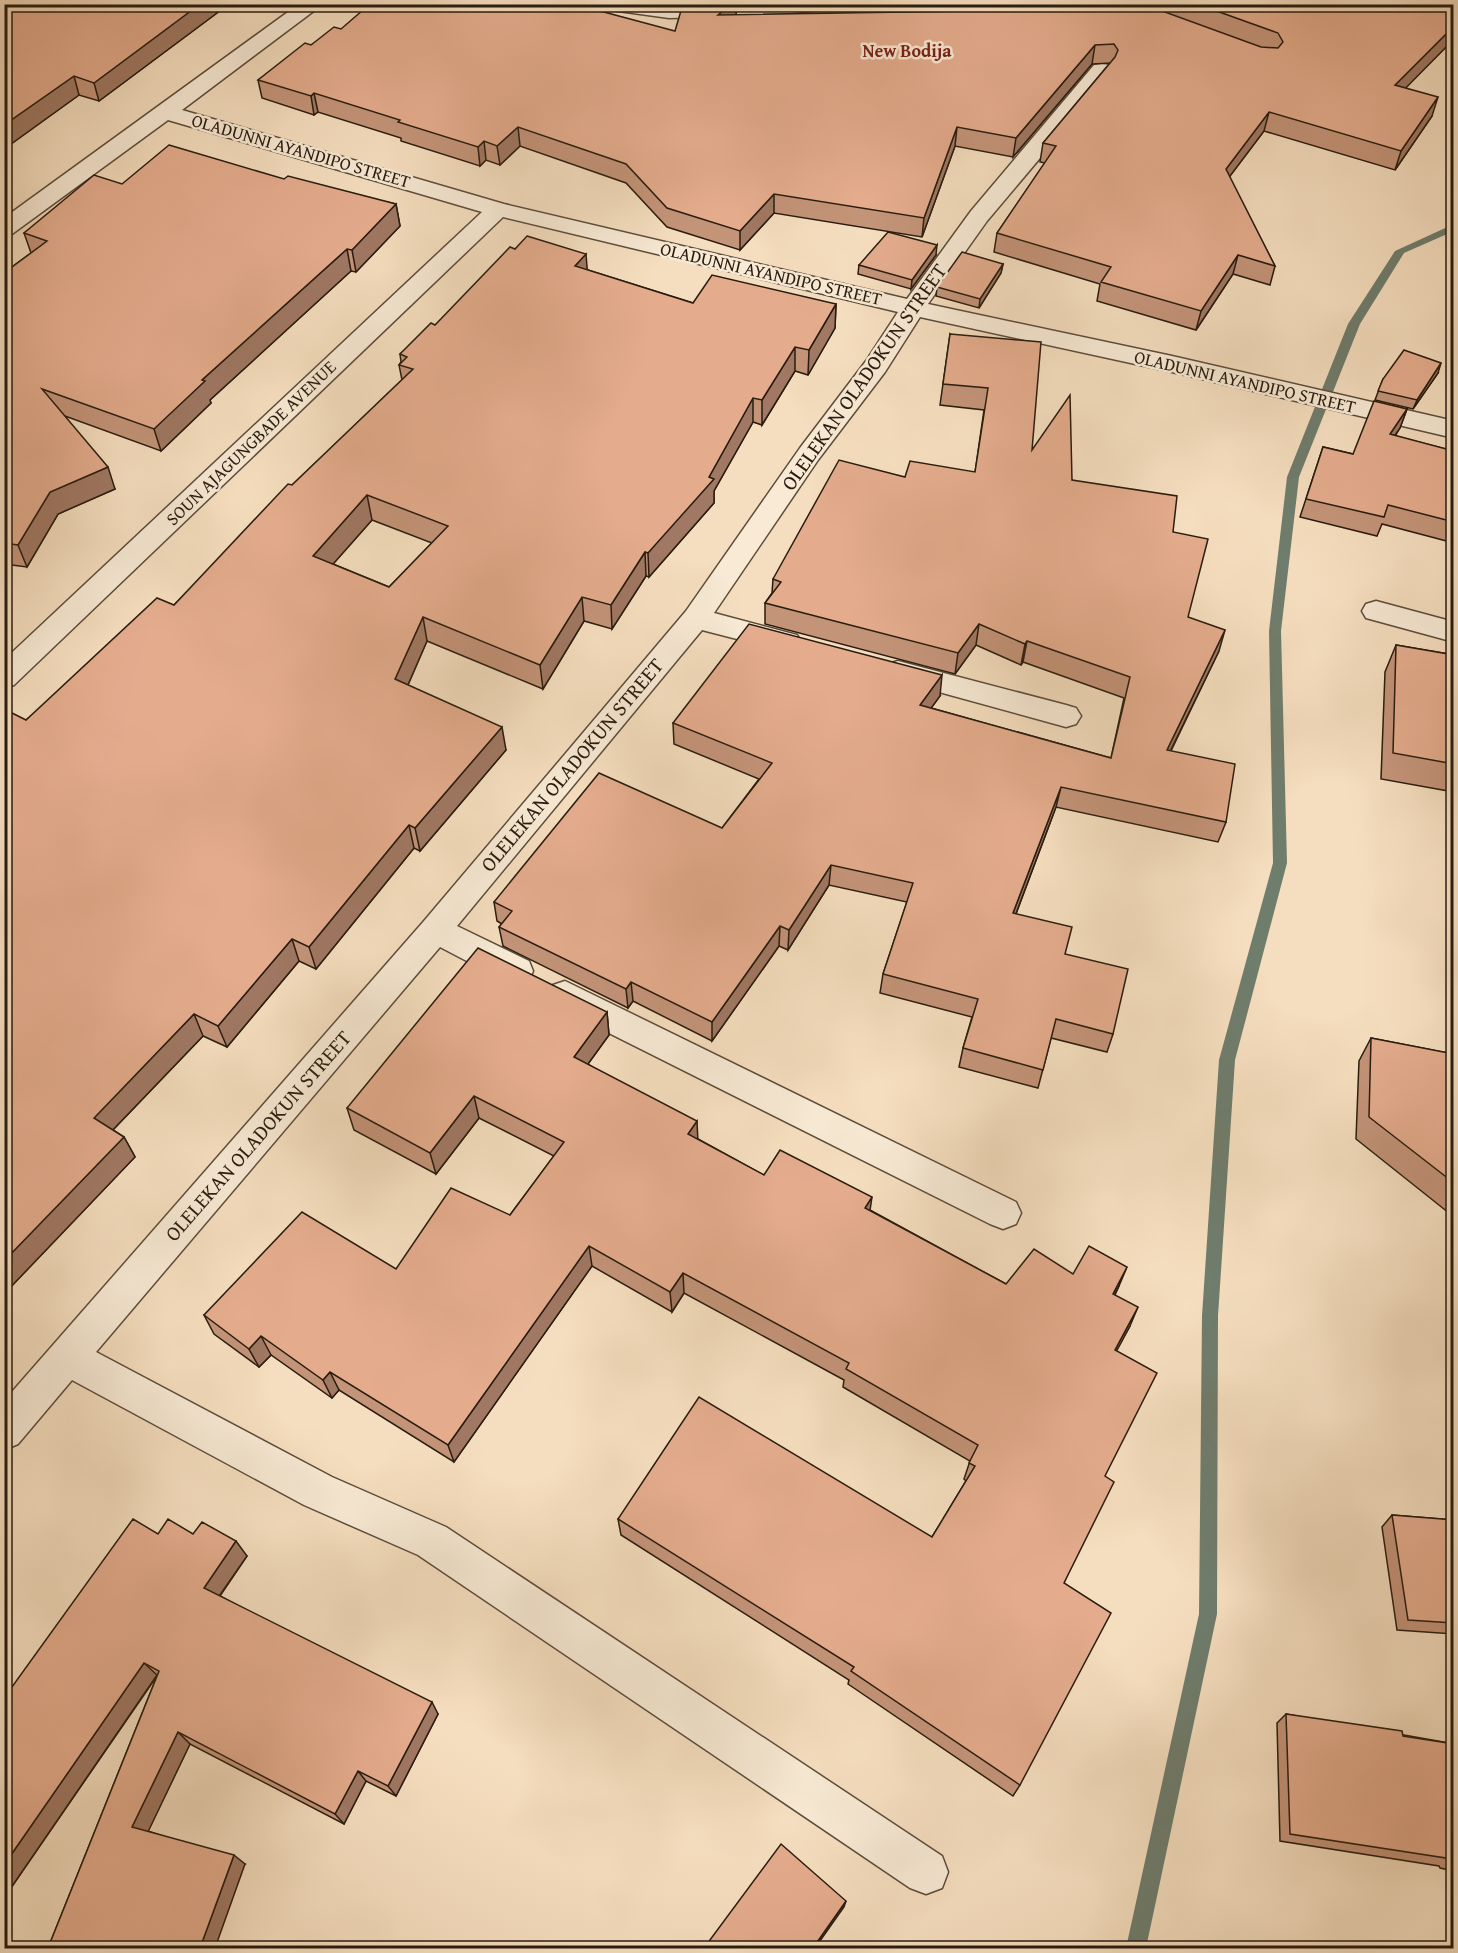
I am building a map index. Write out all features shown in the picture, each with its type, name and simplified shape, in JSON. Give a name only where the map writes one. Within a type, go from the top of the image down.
[{"type":"street","points":[[4,229],[313,4]]},
{"type":"street","points":[[611,4],[669,12],[760,10],[822,4]]},
{"type":"street","name":"OLELEKAN OLADOKUN STREET","points":[[4,1431],[435,930],[696,618],[809,454],[876,366],[913,308],[979,216],[1102,70]]},
{"type":"street","name":"OLADUNNI AYANDIPO STREET","points":[[165,112],[498,209],[913,308],[1454,430]]},
{"type":"street","name":"SOUN AJAGUNGBADE AVENUE","points":[[4,678],[498,209]]},
{"type":"street","points":[[1376,611],[1454,632]]},
{"type":"street","points":[[696,618],[811,648]]},
{"type":"street","points":[[869,664],[1066,716]]},
{"type":"street","points":[[435,930],[1003,1213]]},
{"type":"street","points":[[67,1357],[318,1491],[432,1541],[926,1872]]},
{"type":"building","points":[[4,4],[200,4],[94,83],[74,76],[4,125]]},
{"type":"building","points":[[370,4],[574,4],[675,31],[683,4],[731,4],[718,15],[1107,9],[1091,4],[1143,4],[1261,47],[1278,48],[1283,42],[1278,33],[1197,4],[1454,4],[1454,26],[1395,85],[1438,97],[1401,151],[1269,112],[1226,169],[1275,266],[1238,255],[1201,311],[1101,282],[1111,267],[997,233],[1056,146],[1043,143],[1115,57],[1118,50],[1114,44],[1095,45],[1016,138],[957,127],[924,218],[774,194],[740,231],[667,208],[626,164],[518,127],[497,146],[484,141],[478,147],[314,93],[311,96],[258,80],[305,43],[311,45],[334,27],[341,29]]},
{"type":"building","points":[[169,145],[284,179],[288,176],[396,204],[352,250],[347,249],[202,380],[205,381],[154,429],[42,389],[108,467],[50,492],[18,545],[4,543],[4,273],[47,241],[24,233],[94,175],[122,184]]},
{"type":"building","points":[[888,232],[937,245],[912,280],[859,265]]},
{"type":"building","points":[[527,236],[586,254],[575,266],[693,303],[712,275],[836,304],[809,350],[795,347],[762,400],[753,398],[709,477],[714,479],[648,553],[645,552],[611,605],[582,597],[540,665],[423,617],[395,679],[502,727],[415,828],[409,825],[309,947],[292,939],[218,1026],[194,1014],[94,1118],[124,1137],[4,1261],[4,715],[8,711],[26,720],[157,598],[174,605],[288,484],[292,485],[413,369],[399,365],[407,357],[400,354],[431,323],[435,325],[510,247],[515,249]],"holes":[[[367,495],[448,526],[389,587],[313,556]]]},
{"type":"building","points":[[962,252],[1003,264],[980,299],[937,287]]},
{"type":"building","points":[[950,334],[1041,342],[1032,450],[1070,395],[1072,480],[1177,496],[1173,532],[1208,539],[1188,617],[1225,630],[1167,750],[1235,764],[1226,822],[1061,787],[1013,913],[1072,927],[1065,954],[1128,969],[1113,1034],[1056,1019],[1043,1070],[963,1048],[978,999],[883,974],[913,883],[831,865],[789,930],[780,926],[712,1022],[631,982],[626,989],[499,927],[512,911],[494,902],[599,773],[722,828],[772,763],[673,723],[749,624],[942,675],[920,705],[1111,758],[1130,677],[1027,641],[1025,644],[979,624],[958,653],[765,603],[781,582],[773,579],[839,460],[905,477],[910,461],[975,472],[988,388],[943,384]]},
{"type":"building","points":[[1404,350],[1441,363],[1417,400],[1378,391],[1383,379]]},
{"type":"building","points":[[1374,401],[1407,409],[1390,434],[1454,451],[1454,522],[1388,505],[1384,517],[1306,499],[1323,447],[1353,454]]},
{"type":"building","points":[[1396,645],[1454,655],[1454,764],[1393,753]]},
{"type":"building","points":[[478,948],[607,1012],[574,1057],[697,1121],[688,1134],[764,1175],[780,1150],[872,1197],[865,1208],[1006,1284],[1034,1249],[1073,1274],[1089,1246],[1127,1267],[1113,1294],[1138,1307],[1115,1350],[1157,1373],[1105,1476],[1114,1482],[1064,1583],[1111,1613],[1020,1785],[851,1671],[854,1667],[618,1519],[699,1397],[932,1537],[975,1466],[969,1463],[978,1445],[846,1369],[849,1363],[683,1273],[670,1292],[589,1246],[448,1445],[330,1372],[323,1380],[261,1336],[249,1349],[204,1315],[302,1212],[396,1269],[451,1188],[510,1215],[564,1142],[474,1096],[430,1153],[347,1108]]},
{"type":"building","points":[[1371,1038],[1454,1054],[1454,1183],[1369,1117]]},
{"type":"building","points":[[1392,1515],[1454,1520],[1454,1623],[1408,1620]]},
{"type":"building","points":[[133,1519],[158,1534],[168,1519],[193,1534],[202,1522],[236,1541],[204,1588],[432,1702],[388,1786],[358,1771],[335,1814],[178,1732],[132,1827],[234,1855],[200,1948],[48,1948],[159,1671],[144,1663],[4,1865],[4,1698]]},
{"type":"building","points":[[1286,1714],[1402,1731],[1403,1736],[1454,1744],[1454,1862],[1452,1859],[1290,1834]]},
{"type":"building","points":[[781,1844],[846,1901],[813,1948],[704,1948]]},
{"type":"waterway","points":[[1136,1948],[1208,1614],[1210,1316],[1227,1060],[1280,863],[1275,631],[1293,477],[1354,324],[1400,251],[1454,227]]},
{"type":"district","name":"New Bodija","points":[[907,51]]}]
